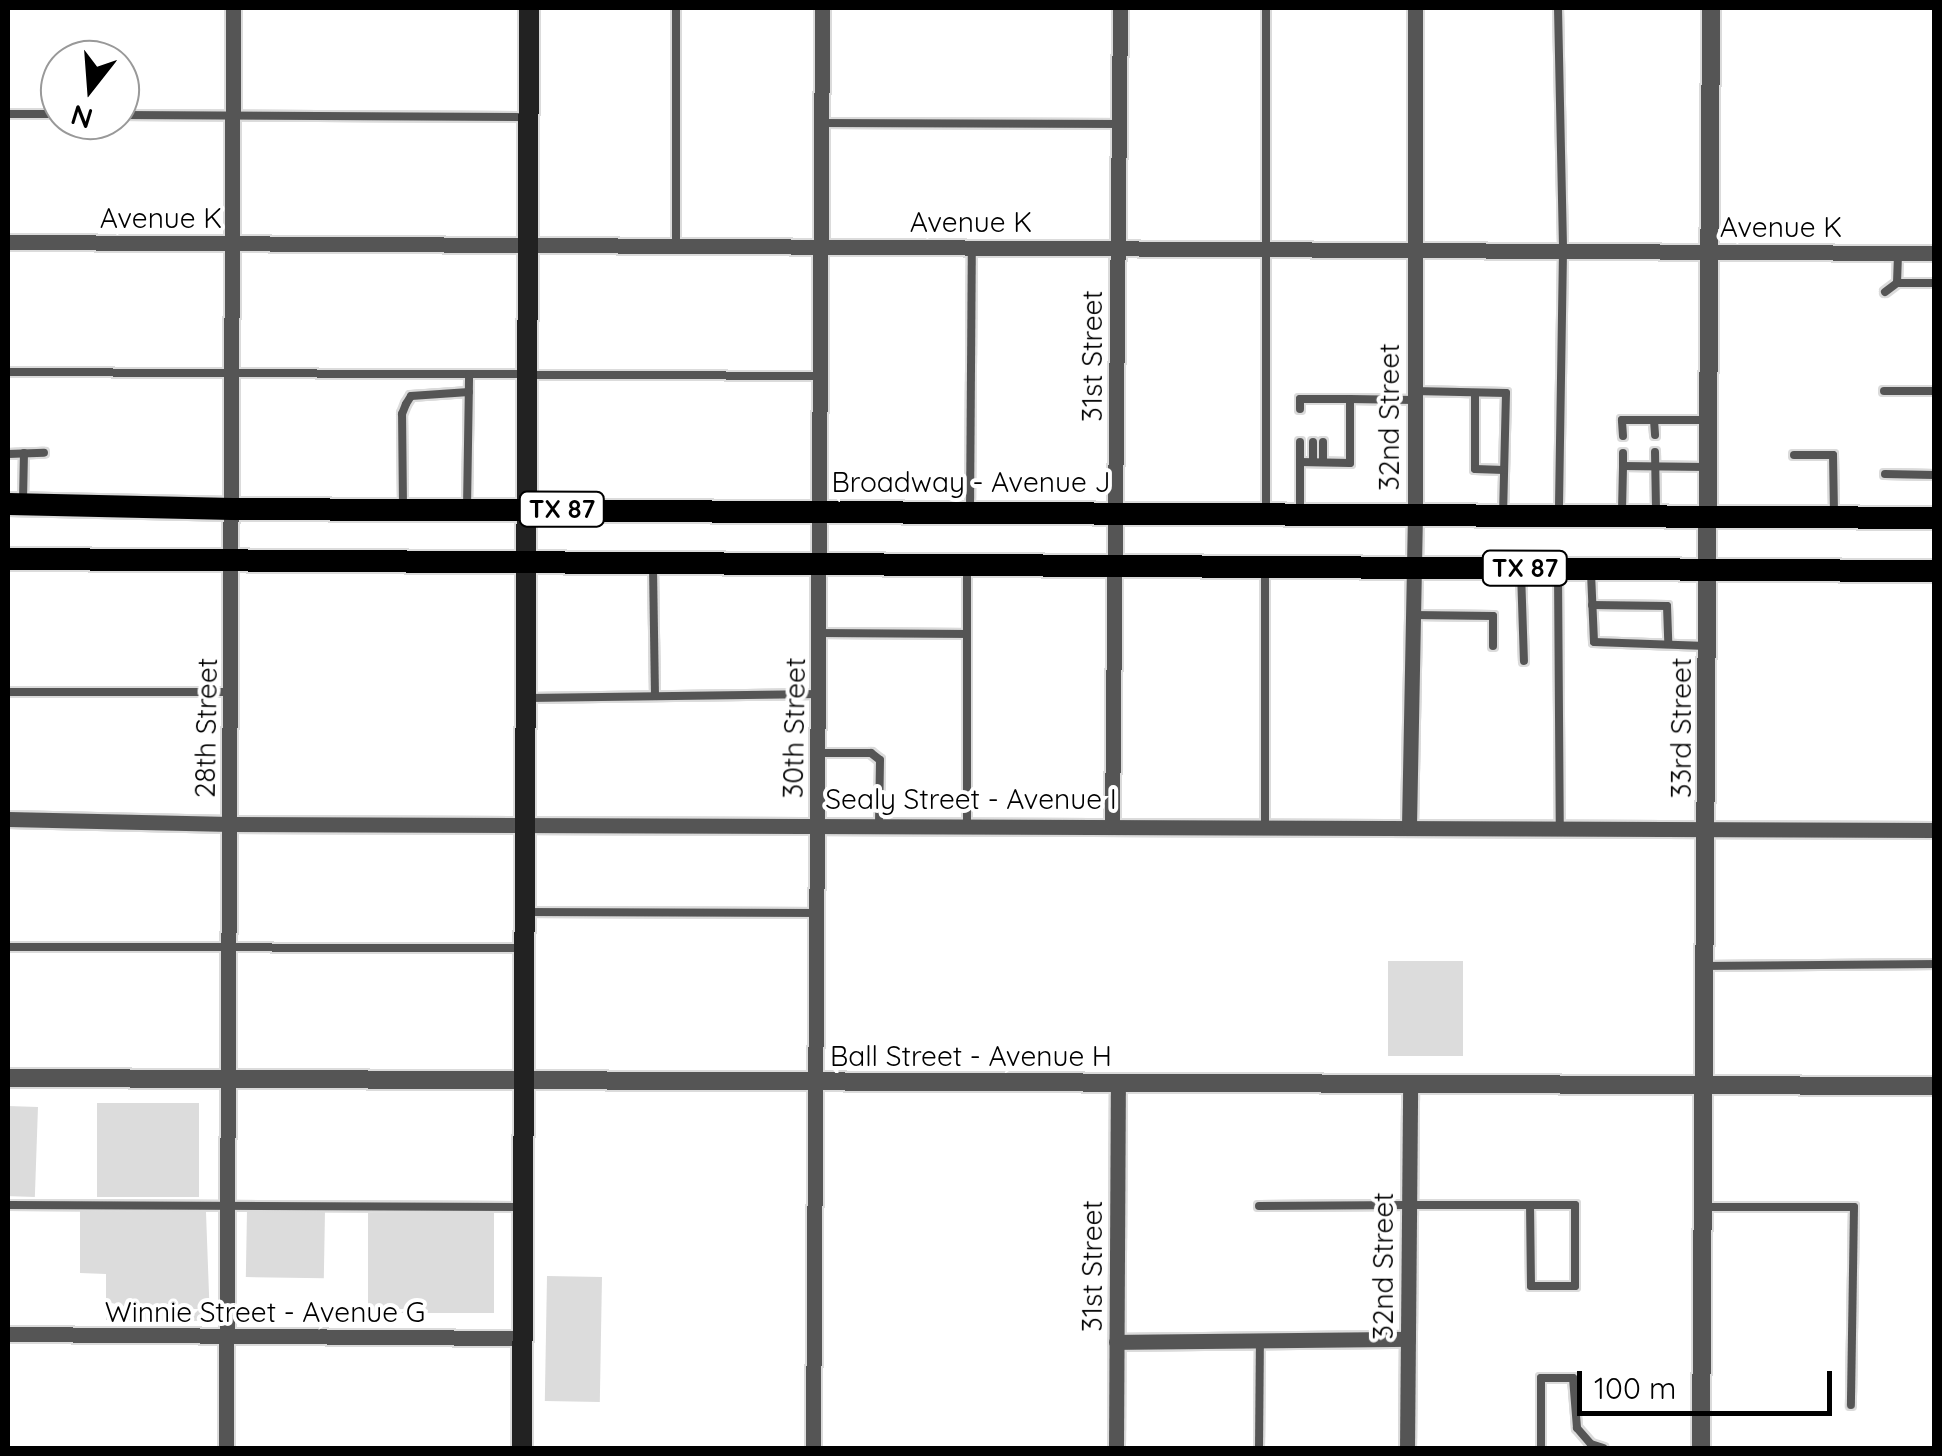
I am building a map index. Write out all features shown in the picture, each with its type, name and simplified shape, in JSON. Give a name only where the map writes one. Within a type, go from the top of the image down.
[{"type":"main road","points":[[522,1448],[529,8]]},
{"type":"main road","name":"Broadway - Avenue J","points":[[15,504],[233,509],[1934,518]]},
{"type":"main road","name":"TX 87","points":[[8,559],[1934,570]]},
{"type":"street","name":"28th Street","points":[[226,1448],[233,8]]},
{"type":"street","name":"30th Street","points":[[813,1448],[822,8]]},
{"type":"street","name":"31st Street","points":[[1112,824],[1120,8]]},
{"type":"street","name":"32nd Street","points":[[1409,826],[1415,515],[1414,8]]},
{"type":"street","name":"33rd Street","points":[[1701,1448],[1711,8]]},
{"type":"street","name":"Avenue K","points":[[8,242],[1934,253]]},
{"type":"street","name":"Sealy Street - Avenue I","points":[[8,819],[230,824],[879,823],[1934,830]]},
{"type":"street","name":"Ball Street - Avenue H","points":[[8,1078],[1934,1086]]},
{"type":"street","name":"31st Street","points":[[1116,1448],[1118,1084]]},
{"type":"street","name":"32nd Street","points":[[1406,1448],[1410,1085]]},
{"type":"street","name":"Winnie Street - Avenue G","points":[[8,1334],[523,1338]]},
{"type":"street","points":[[1116,1342],[1408,1340]]},
{"type":"lane","points":[[676,8],[676,246]]},
{"type":"lane","points":[[1266,8],[1266,514]]},
{"type":"lane","points":[[1558,8],[1563,251],[1558,516]]},
{"type":"lane","points":[[8,114],[40,114]]},
{"type":"lane","points":[[140,114],[528,118]]},
{"type":"lane","points":[[822,123],[1119,124]]},
{"type":"lane","points":[[970,512],[972,248]]},
{"type":"lane","points":[[1897,283],[1898,253]]},
{"type":"lane","points":[[1885,292],[1897,283],[1934,283]]},
{"type":"lane","points":[[8,372],[821,376]]},
{"type":"lane","points":[[467,508],[469,374]]},
{"type":"lane","points":[[1884,391],[1934,391]]},
{"type":"lane","points":[[403,507],[402,414],[406,404],[411,396],[469,392]]},
{"type":"lane","points":[[1475,393],[1475,469],[1504,470]]},
{"type":"lane","points":[[1300,409],[1300,399],[1318,404],[1350,399],[1506,393],[1503,516]]},
{"type":"lane","points":[[1300,462],[1350,463],[1350,399]]},
{"type":"lane","points":[[1622,436],[1622,420],[1709,420]]},
{"type":"lane","points":[[1654,420],[1655,435]]},
{"type":"lane","points":[[1300,442],[1300,514]]},
{"type":"lane","points":[[1318,442],[1318,462]]},
{"type":"lane","points":[[1655,452],[1656,516]]},
{"type":"lane","points":[[8,454],[44,453]]},
{"type":"lane","points":[[1622,516],[1623,453]]},
{"type":"lane","points":[[15,504],[24,454]]},
{"type":"lane","points":[[1794,456],[1833,455],[1834,518]]},
{"type":"lane","points":[[1623,466],[1709,467]]},
{"type":"lane","points":[[1885,474],[1934,475]]},
{"type":"lane","points":[[653,564],[655,696]]},
{"type":"lane","points":[[967,564],[967,824]]},
{"type":"lane","points":[[1265,566],[1265,826]]},
{"type":"lane","points":[[1521,568],[1524,661]]},
{"type":"lane","points":[[1558,568],[1560,827]]},
{"type":"lane","points":[[1590,568],[1594,642],[1709,646]]},
{"type":"lane","points":[[1592,604],[1620,608],[1667,606],[1668,644]]},
{"type":"lane","points":[[1413,615],[1493,616],[1492,646]]},
{"type":"lane","points":[[1620,630],[1621,643]]},
{"type":"lane","points":[[1641,630],[1641,644]]},
{"type":"lane","points":[[821,633],[967,634]]},
{"type":"lane","points":[[8,692],[232,692]]},
{"type":"lane","points":[[526,698],[819,694]]},
{"type":"lane","points":[[819,753],[871,752],[880,760],[879,823]]},
{"type":"lane","points":[[527,912],[818,914]]},
{"type":"lane","points":[[8,947],[526,948]]},
{"type":"lane","points":[[1706,966],[1934,964]]},
{"type":"lane","points":[[1259,1206],[1575,1204],[1575,1286],[1530,1286],[1530,1205]]},
{"type":"lane","points":[[8,1205],[524,1208]]},
{"type":"lane","points":[[1705,1207],[1854,1207],[1850,1405]]},
{"type":"lane","points":[[1259,1448],[1260,1341]]},
{"type":"lane","points":[[1541,1448],[1541,1378],[1573,1378],[1577,1428],[1591,1444],[1602,1448]]},
{"type":"shaded area","points":[[1388,961],[1463,961],[1463,1056],[1388,1056]]},
{"type":"shaded area","points":[[97,1103],[199,1103],[199,1197],[97,1197]]},
{"type":"shaded area","points":[[8,1106],[38,1107],[35,1197],[8,1196]]},
{"type":"shaded area","points":[[247,1210],[325,1211],[324,1278],[246,1277]]},
{"type":"shaded area","points":[[80,1211],[206,1212],[210,1321],[106,1320],[106,1274],[80,1273]]},
{"type":"shaded area","points":[[368,1213],[494,1213],[494,1313],[368,1313]]},
{"type":"shaded area","points":[[547,1276],[602,1277],[600,1402],[545,1401]]}]
